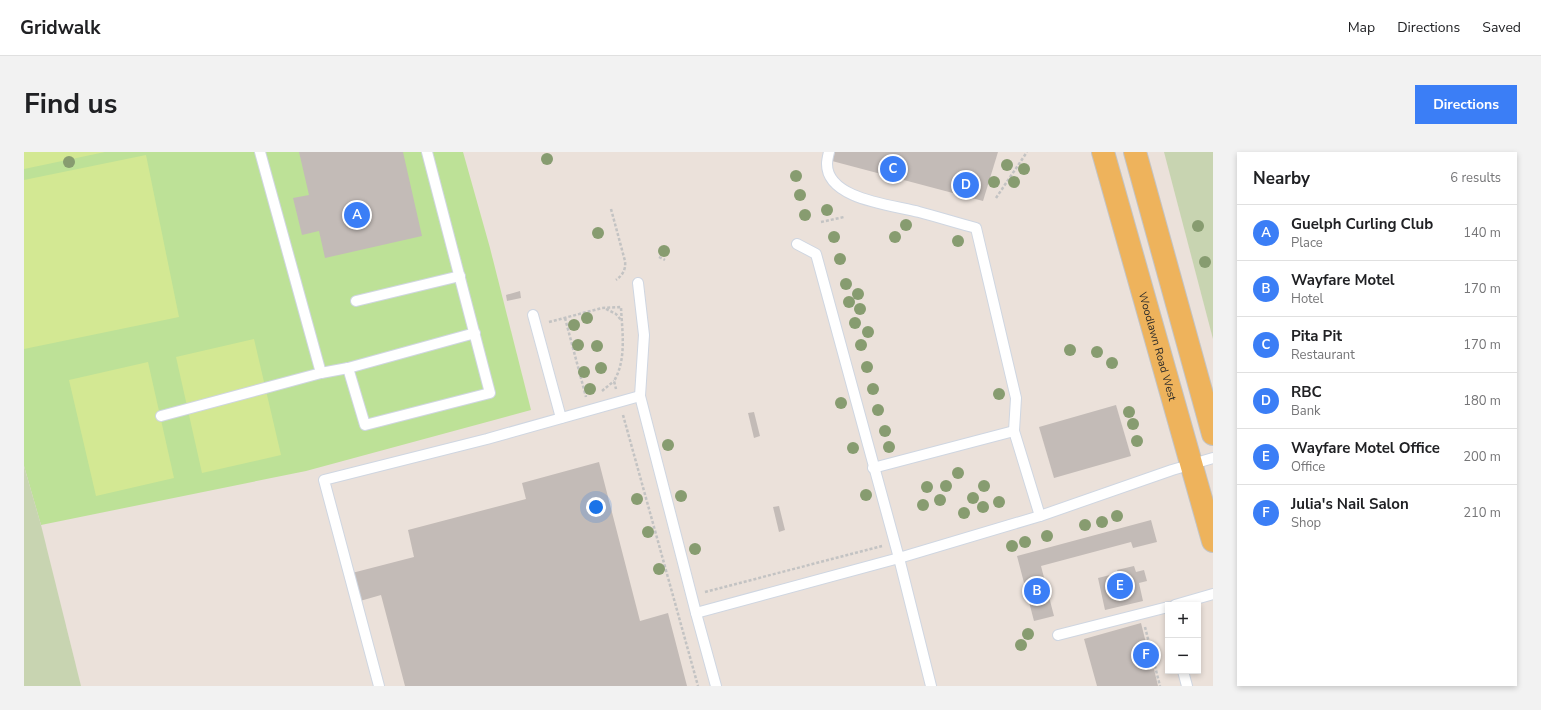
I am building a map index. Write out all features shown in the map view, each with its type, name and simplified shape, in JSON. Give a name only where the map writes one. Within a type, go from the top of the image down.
[{"type":"main road","name":"Woodlawn Road West","points":[[1103,152],[1213,541]]},
{"type":"main road","points":[[1135,152],[1213,434]]},
{"type":"lane","points":[[260,152],[321,373]]},
{"type":"lane","points":[[348,368],[365,426],[490,393],[427,152]]},
{"type":"lane","points":[[829,152],[827,164],[829,174],[835,182],[853,195],[976,228],[1016,398],[1014,431],[1040,516]]},
{"type":"lane","points":[[797,244],[816,254],[873,468],[899,558],[931,686]]},
{"type":"lane","points":[[356,301],[460,276]]},
{"type":"lane","points":[[638,282],[644,335],[640,396],[716,686]]},
{"type":"lane","points":[[533,315],[561,418]]},
{"type":"lane","points":[[160,416],[321,373],[348,368],[474,333]]},
{"type":"lane","points":[[379,686],[324,480],[487,439],[640,396]]},
{"type":"lane","points":[[873,468],[1014,431]]},
{"type":"lane","points":[[696,613],[899,558],[1040,516],[1191,464],[1213,458]]},
{"type":"lane","points":[[1188,602],[1213,594]]},
{"type":"lane","points":[[1058,635],[1165,609]]},
{"type":"lane","points":[[1184,674],[1187,686]]},
{"type":"path","points":[[996,198],[1027,152]]},
{"type":"path","points":[[611,209],[626,267],[616,280]]},
{"type":"path","points":[[821,222],[844,217]]},
{"type":"path","points":[[659,257],[665,260]]},
{"type":"path","points":[[536,326],[602,308],[621,307],[622,355],[620,371],[614,381],[698,686]]},
{"type":"path","points":[[602,308],[616,314],[622,322]]},
{"type":"path","points":[[565,318],[586,398]]},
{"type":"path","points":[[675,600],[894,542]]},
{"type":"path","points":[[1143,621],[1160,686]]},
{"type":"green space","points":[[24,152],[463,152],[490,248],[531,410],[306,471],[41,525],[24,466]]},
{"type":"green space","points":[[24,152],[105,152],[24,169]]},
{"type":"green space","points":[[1164,152],[1213,152],[1213,339]]},
{"type":"green space","points":[[146,155],[179,317],[24,349],[24,180]]},
{"type":"green space","points":[[254,339],[281,455],[202,473],[176,357]]},
{"type":"green space","points":[[148,362],[174,478],[96,496],[69,380]]},
{"type":"green space","points":[[24,466],[41,525],[81,686],[24,686]]},
{"type":"building","points":[[299,152],[403,152],[422,236],[325,258],[319,231],[302,235],[293,198],[309,195]]},
{"type":"building","points":[[835,152],[998,152],[983,201],[832,161]]},
{"type":"building","points":[[520,291],[521,298],[507,301],[506,295]]},
{"type":"building","points":[[1116,405],[1131,456],[1054,478],[1039,427]]},
{"type":"building","points":[[754,412],[760,436],[754,438],[748,413]]},
{"type":"building","points":[[599,462],[640,621],[668,613],[687,686],[405,686],[381,595],[360,601],[352,573],[414,557],[408,530],[526,499],[522,483]]},
{"type":"building","points":[[779,506],[785,530],[779,532],[773,507]]},
{"type":"building","points":[[1151,520],[1157,542],[1133,548],[1131,542],[1041,566],[1054,616],[1034,621],[1017,556]]},
{"type":"building","points":[[1134,566],[1136,572],[1144,570],[1147,581],[1139,583],[1143,601],[1105,610],[1098,578],[1118,573],[1117,570]]},
{"type":"building","points":[[1141,623],[1147,647],[1144,648],[1149,670],[1154,669],[1158,686],[1097,686],[1084,639]]},
{"type":"place","name":"Pita Pit","points":[[893,169]]},
{"type":"place","name":"RBC","points":[[966,185]]},
{"type":"place","name":"Guelph Curling Club","points":[[357,215]]},
{"type":"place","name":"Wayfare Motel Office","points":[[1120,586]]},
{"type":"place","name":"Wayfare Motel","points":[[1037,591]]},
{"type":"place","name":"Julia's Nail Salon","points":[[1146,655]]}]
